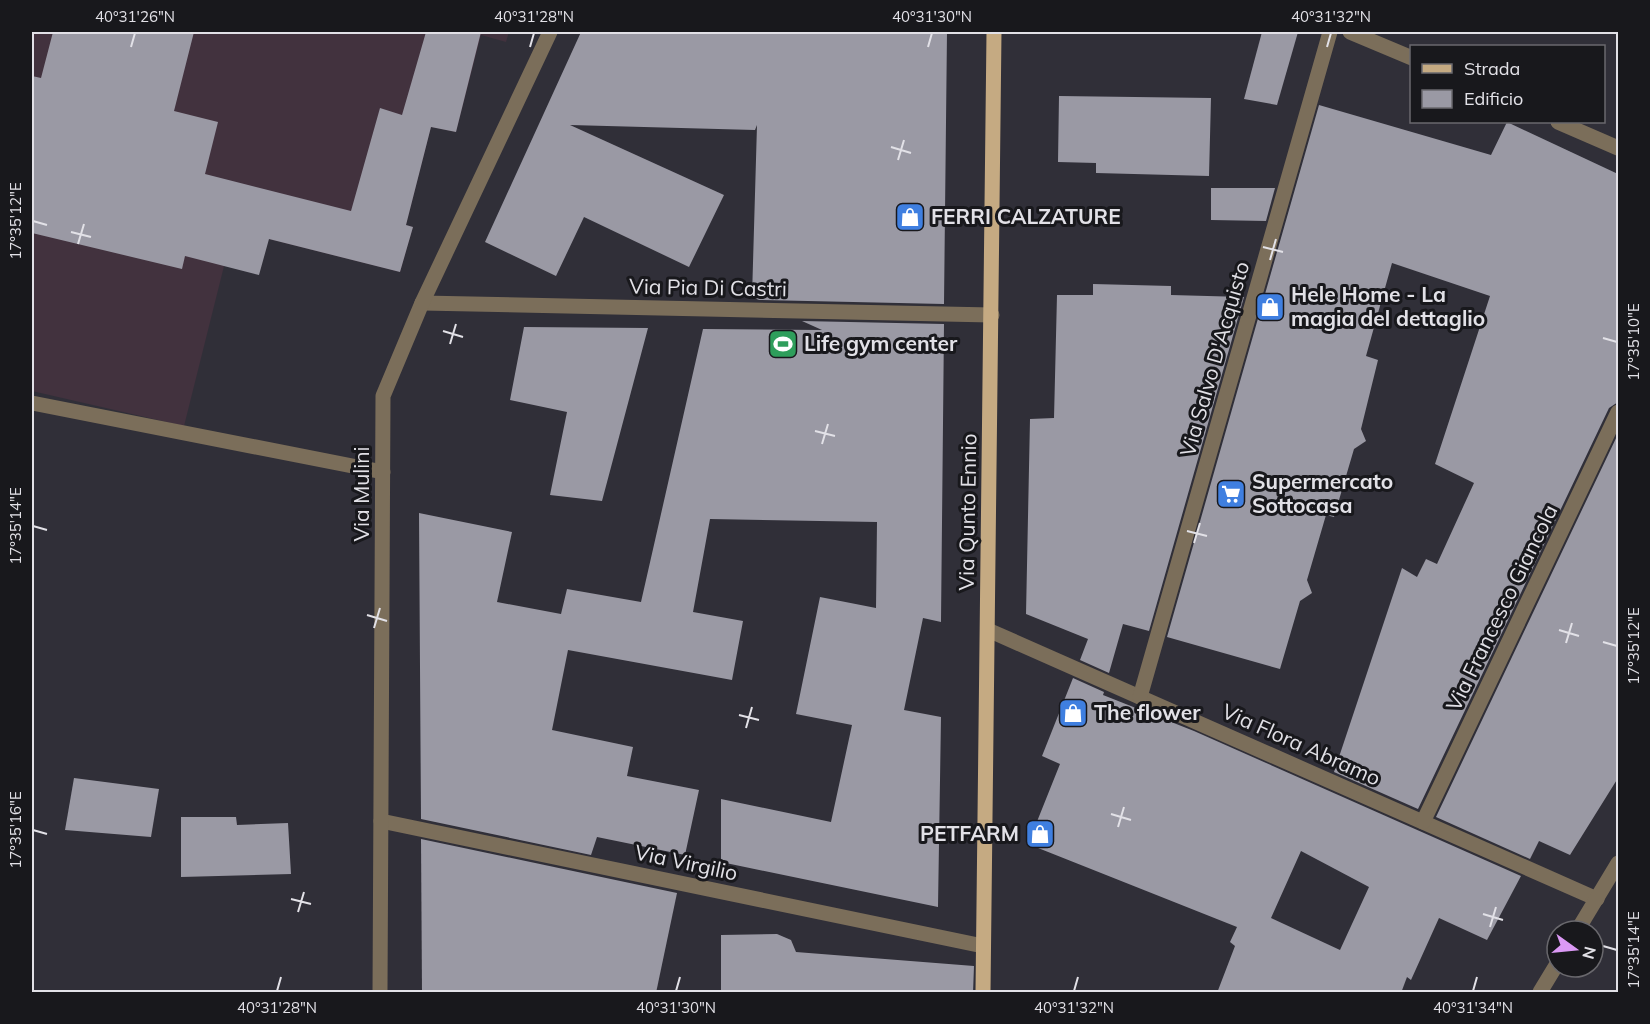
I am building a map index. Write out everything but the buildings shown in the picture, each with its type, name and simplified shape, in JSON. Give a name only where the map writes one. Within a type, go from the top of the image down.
[{"type":"main road","name":"Via Qunto Ennio","points":[[983,993],[994,32]]},
{"type":"street","name":"Via Mulini","points":[[380,993],[383,396],[422,303],[550,32]]},
{"type":"street","name":"Via Salvo D'Acquisto","points":[[1140,697],[1330,32]]},
{"type":"street","points":[[1350,32],[1410,57]]},
{"type":"street","points":[[1560,123],[1618,148]]},
{"type":"street","name":"Via Pia Di Castri","points":[[422,303],[992,315]]},
{"type":"street","points":[[32,403],[383,472]]},
{"type":"street","name":"Via Francesco Giancola","points":[[1423,822],[1618,412]]},
{"type":"street","name":"Via Flora Abramo","points":[[988,630],[1597,898]]},
{"type":"street","name":"Via Virgilio","points":[[381,821],[983,946]]},
{"type":"street","points":[[1584,919],[1618,863]]},
{"type":"street","points":[[1540,993],[1548,979]]},
{"type":"shaded area","points":[[32,32],[509,32],[506,42],[481,35],[456,132],[431,127],[406,225],[413,227],[400,272],[233,230],[184,426],[32,391]]},
{"type":"place","name":"FERRI CALZATURE","points":[[910,217]]},
{"type":"place","name":"Hele Home - La magia del dettaglio","points":[[1270,307]]},
{"type":"place","name":"Life gym center","points":[[783,344]]},
{"type":"place","name":"Supermercato Sottocasa","points":[[1231,494]]},
{"type":"place","name":"The flower","points":[[1073,713]]},
{"type":"place","name":"PETFARM","points":[[1040,834]]}]
